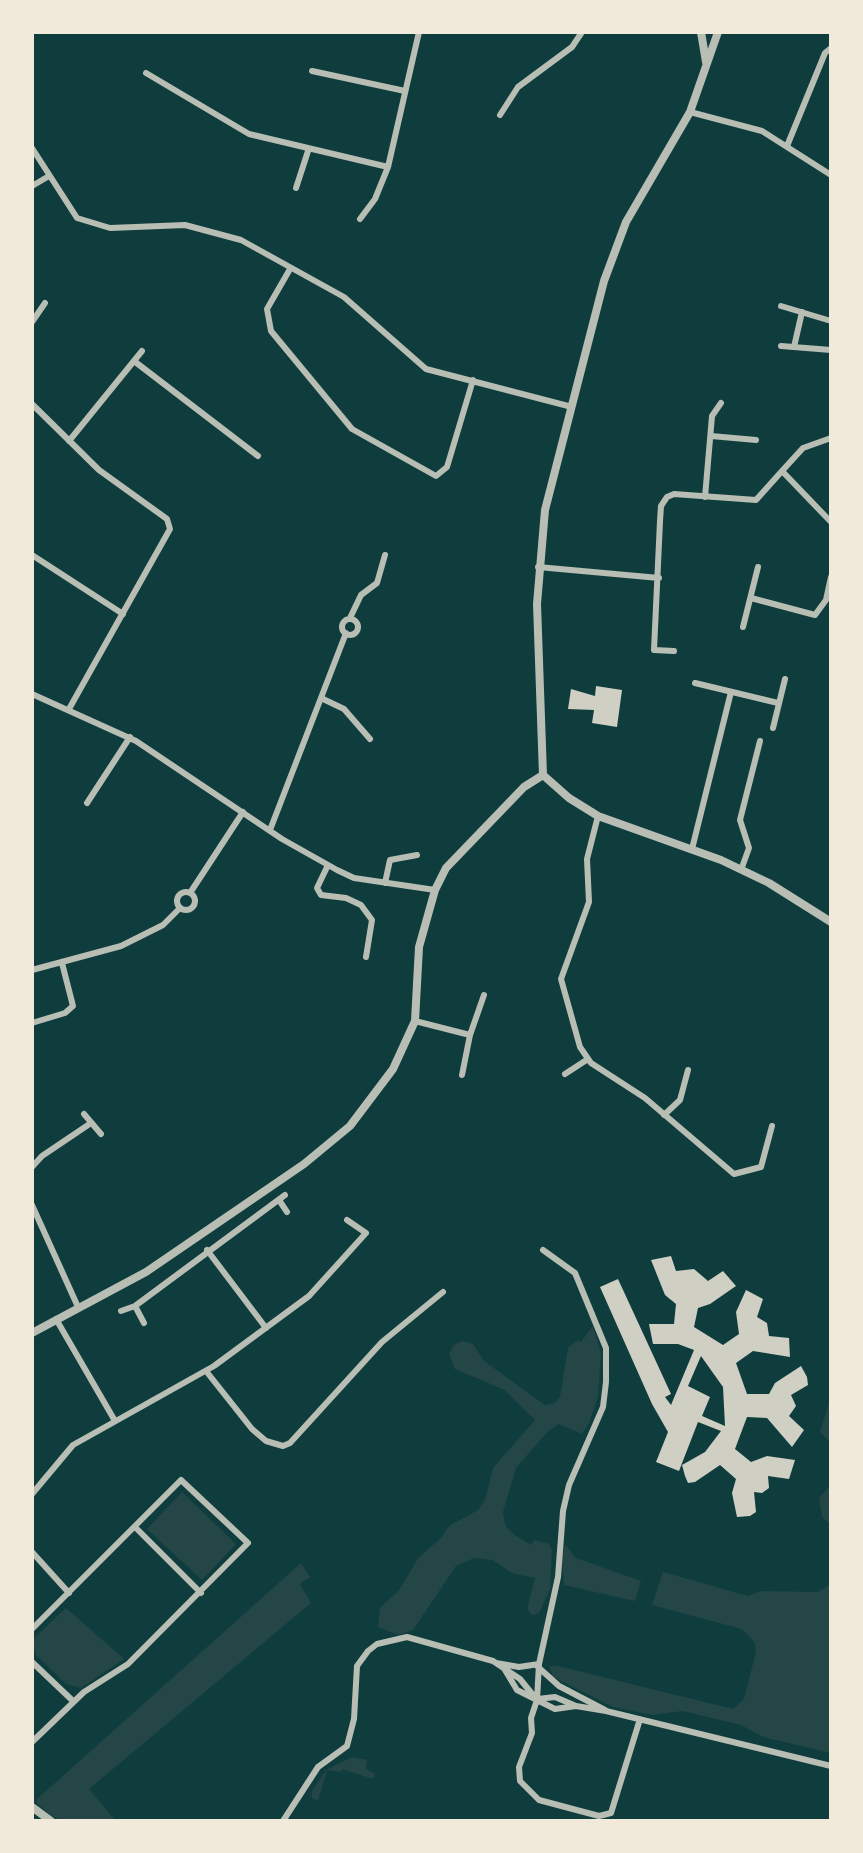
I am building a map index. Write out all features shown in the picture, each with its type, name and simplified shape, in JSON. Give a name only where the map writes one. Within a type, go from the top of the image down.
[{"type":"street","points":[[360,219],[375,199],[388,167],[419,32]]},
{"type":"street","points":[[500,115],[518,87],[572,47],[582,32]]},
{"type":"street","points":[[701,32],[706,67]]},
{"type":"street","points":[[718,32],[690,112],[626,222],[604,281],[545,510],[538,567],[543,775],[569,798],[598,816],[741,870],[831,922]]},
{"type":"street","points":[[787,146],[825,53],[831,48]]},
{"type":"street","points":[[312,71],[405,91]]},
{"type":"street","points":[[146,73],[249,134],[388,167]]},
{"type":"street","points":[[690,112],[762,131],[831,175]]},
{"type":"street","points":[[32,148],[77,218],[110,228],[185,225],[241,240],[344,297],[426,369],[572,407]]},
{"type":"street","points":[[296,188],[309,148]]},
{"type":"street","points":[[32,186],[49,176]]},
{"type":"street","points":[[290,269],[267,309],[271,331],[352,429],[436,476],[447,467],[473,380]]},
{"type":"street","points":[[32,322],[45,303]]},
{"type":"street","points":[[781,306],[831,321]]},
{"type":"street","points":[[794,347],[802,312]]},
{"type":"street","points":[[781,346],[831,350]]},
{"type":"street","points":[[69,441],[142,351]]},
{"type":"street","points":[[134,361],[258,456]]},
{"type":"street","points":[[705,497],[712,416],[721,403]]},
{"type":"street","points":[[32,404],[99,470],[167,519],[170,529],[69,709]]},
{"type":"street","points":[[711,436],[756,440]]},
{"type":"street","points":[[674,651],[654,650],[661,506],[674,494],[756,500],[798,452],[831,438]]},
{"type":"street","points":[[782,471],[831,522]]},
{"type":"street","points":[[32,555],[123,614]]},
{"type":"street","points":[[270,830],[346,633],[342,624],[350,618],[361,595],[377,583],[385,555]]},
{"type":"street","points":[[538,567],[659,578]]},
{"type":"street","points":[[743,627],[758,567]]},
{"type":"street","points":[[751,598],[815,615],[828,600],[831,577]]},
{"type":"street","points":[[346,633],[354,634],[358,628],[350,618]]},
{"type":"street","points":[[773,728],[785,679]]},
{"type":"street","points":[[695,683],[778,703]]},
{"type":"street","points":[[692,849],[731,692]]},
{"type":"street","points":[[32,694],[130,737],[270,830],[354,878],[435,890]]},
{"type":"street","points":[[321,698],[344,709],[370,739]]},
{"type":"street","points":[[87,803],[130,737]]},
{"type":"street","points":[[741,870],[749,848],[740,820],[753,781],[760,741]]},
{"type":"street","points":[[32,1333],[146,1272],[337,1138],[366,1109],[405,1050],[415,1021],[419,947],[435,890],[446,868],[472,837],[524,787],[543,775]]},
{"type":"street","points":[[190,893],[243,812]]},
{"type":"street","points":[[598,816],[587,859],[589,902],[561,979],[580,1047],[588,1059],[664,1115],[734,1174],[761,1167],[772,1126]]},
{"type":"street","points":[[385,883],[390,860],[417,855]]},
{"type":"street","points":[[328,865],[317,888],[321,895],[346,898],[361,905],[372,920],[366,957]]},
{"type":"street","points":[[181,892],[190,893],[195,900],[193,906],[189,910],[180,908],[177,897],[181,892]]},
{"type":"street","points":[[32,970],[121,946],[163,925],[180,908]]},
{"type":"street","points":[[32,1023],[65,1013],[73,1006],[62,963]]},
{"type":"street","points":[[462,1075],[470,1035],[484,995]]},
{"type":"street","points":[[415,1021],[470,1035]]},
{"type":"street","points":[[565,1074],[588,1059]]},
{"type":"street","points":[[664,1115],[680,1100],[688,1070]]},
{"type":"street","points":[[84,1114],[101,1134]]},
{"type":"street","points":[[32,1167],[42,1156],[91,1123]]},
{"type":"street","points":[[121,1311],[135,1306],[282,1197],[287,1212]]},
{"type":"street","points":[[32,1205],[78,1307]]},
{"type":"street","points":[[347,1220],[366,1233]]},
{"type":"street","points":[[32,1494],[73,1445],[206,1371],[309,1296],[373,1225]]},
{"type":"street","points":[[207,1250],[266,1328]]},
{"type":"street","points":[[543,1250],[575,1273],[606,1348],[603,1407],[566,1495],[558,1577],[538,1666],[532,1733],[519,1767],[520,1781],[539,1800],[599,1816],[611,1813],[616,1805],[640,1719]]},
{"type":"street","points":[[206,1371],[252,1429],[266,1441],[283,1446],[290,1443],[382,1342],[443,1292]]},
{"type":"street","points":[[135,1306],[144,1323]]},
{"type":"street","points":[[56,1319],[115,1421]]},
{"type":"street","points":[[32,1475],[41,1482]]},
{"type":"street","points":[[32,1629],[181,1480],[248,1543],[128,1664],[73,1701],[32,1742]]},
{"type":"street","points":[[136,1528],[201,1593]]},
{"type":"street","points":[[32,1552],[69,1593]]},
{"type":"street","points":[[283,1821],[318,1767],[347,1746],[354,1719],[357,1666],[377,1644],[407,1637],[496,1663],[538,1666],[559,1686],[601,1705],[606,1711]]},
{"type":"street","points":[[32,1662],[73,1701]]},
{"type":"street","points":[[496,1663],[505,1670],[517,1690],[555,1709],[576,1706]]},
{"type":"street","points":[[537,1700],[555,1697],[576,1706],[831,1766]]},
{"type":"street","points":[[32,1807],[51,1821]]},
{"type":"shaded area","points":[[593,1326],[601,1353],[598,1397],[589,1423],[582,1434],[559,1424],[548,1431],[516,1468],[503,1512],[505,1525],[513,1534],[531,1545],[534,1540],[549,1544],[552,1550],[550,1590],[539,1613],[532,1615],[527,1609],[535,1578],[512,1573],[493,1560],[474,1558],[456,1566],[413,1630],[398,1635],[378,1627],[380,1608],[399,1590],[419,1557],[441,1538],[449,1526],[478,1510],[485,1500],[493,1468],[535,1420],[505,1390],[455,1369],[449,1354],[454,1345],[462,1341],[473,1344],[484,1361],[545,1405],[555,1403],[560,1397],[568,1348],[578,1340],[581,1342]]},
{"type":"shaded area","points":[[831,1396],[831,1443],[820,1432]]},
{"type":"shaded area","points":[[831,1485],[831,1525],[822,1517],[819,1498]]},
{"type":"shaded area","points":[[182,1492],[236,1544],[202,1580],[147,1529]]},
{"type":"shaded area","points":[[565,1544],[576,1558],[641,1581],[635,1601],[564,1585],[562,1561]]},
{"type":"shaded area","points":[[301,1563],[310,1577],[300,1584],[311,1603],[89,1789],[116,1821],[59,1821],[37,1804],[36,1800]]},
{"type":"shaded area","points":[[663,1572],[748,1596],[761,1591],[818,1592],[831,1584],[831,1753],[763,1737],[741,1725],[683,1711],[652,1715],[613,1707],[553,1677],[549,1666],[733,1709],[744,1699],[756,1652],[755,1643],[742,1629],[652,1605]]},
{"type":"shaded area","points":[[66,1608],[124,1659],[81,1688],[66,1684],[36,1655],[33,1644],[35,1637]]},
{"type":"shaded area","points":[[352,1757],[367,1760],[366,1769],[375,1774],[373,1779],[342,1769],[341,1772],[327,1770],[318,1801],[312,1798],[312,1791],[326,1770]]},
{"type":"building","points":[[596,686],[622,690],[617,727],[592,723],[594,710],[568,709],[571,689],[595,696]]},
{"type":"building","points":[[671,1256],[676,1271],[694,1269],[708,1281],[723,1271],[736,1286],[710,1304],[698,1308],[694,1327],[723,1345],[739,1334],[736,1312],[746,1290],[763,1299],[757,1317],[767,1323],[769,1336],[789,1338],[790,1357],[753,1351],[736,1363],[747,1394],[769,1394],[775,1383],[801,1366],[807,1377],[808,1385],[791,1395],[796,1406],[789,1416],[804,1430],[792,1447],[767,1418],[747,1417],[735,1449],[751,1462],[767,1456],[795,1460],[789,1479],[768,1476],[769,1488],[762,1493],[754,1492],[756,1512],[750,1516],[737,1517],[732,1493],[736,1479],[720,1465],[695,1482],[688,1483],[685,1476],[682,1465],[705,1452],[721,1431],[698,1422],[679,1471],[656,1462],[668,1432],[652,1404],[600,1287],[618,1279],[671,1394],[665,1397],[671,1405],[694,1350],[678,1344],[653,1344],[649,1324],[674,1324],[676,1304],[665,1295],[651,1260]],"holes":[[[701,1356],[723,1387],[725,1426],[702,1416],[710,1397],[688,1386]]]}]
